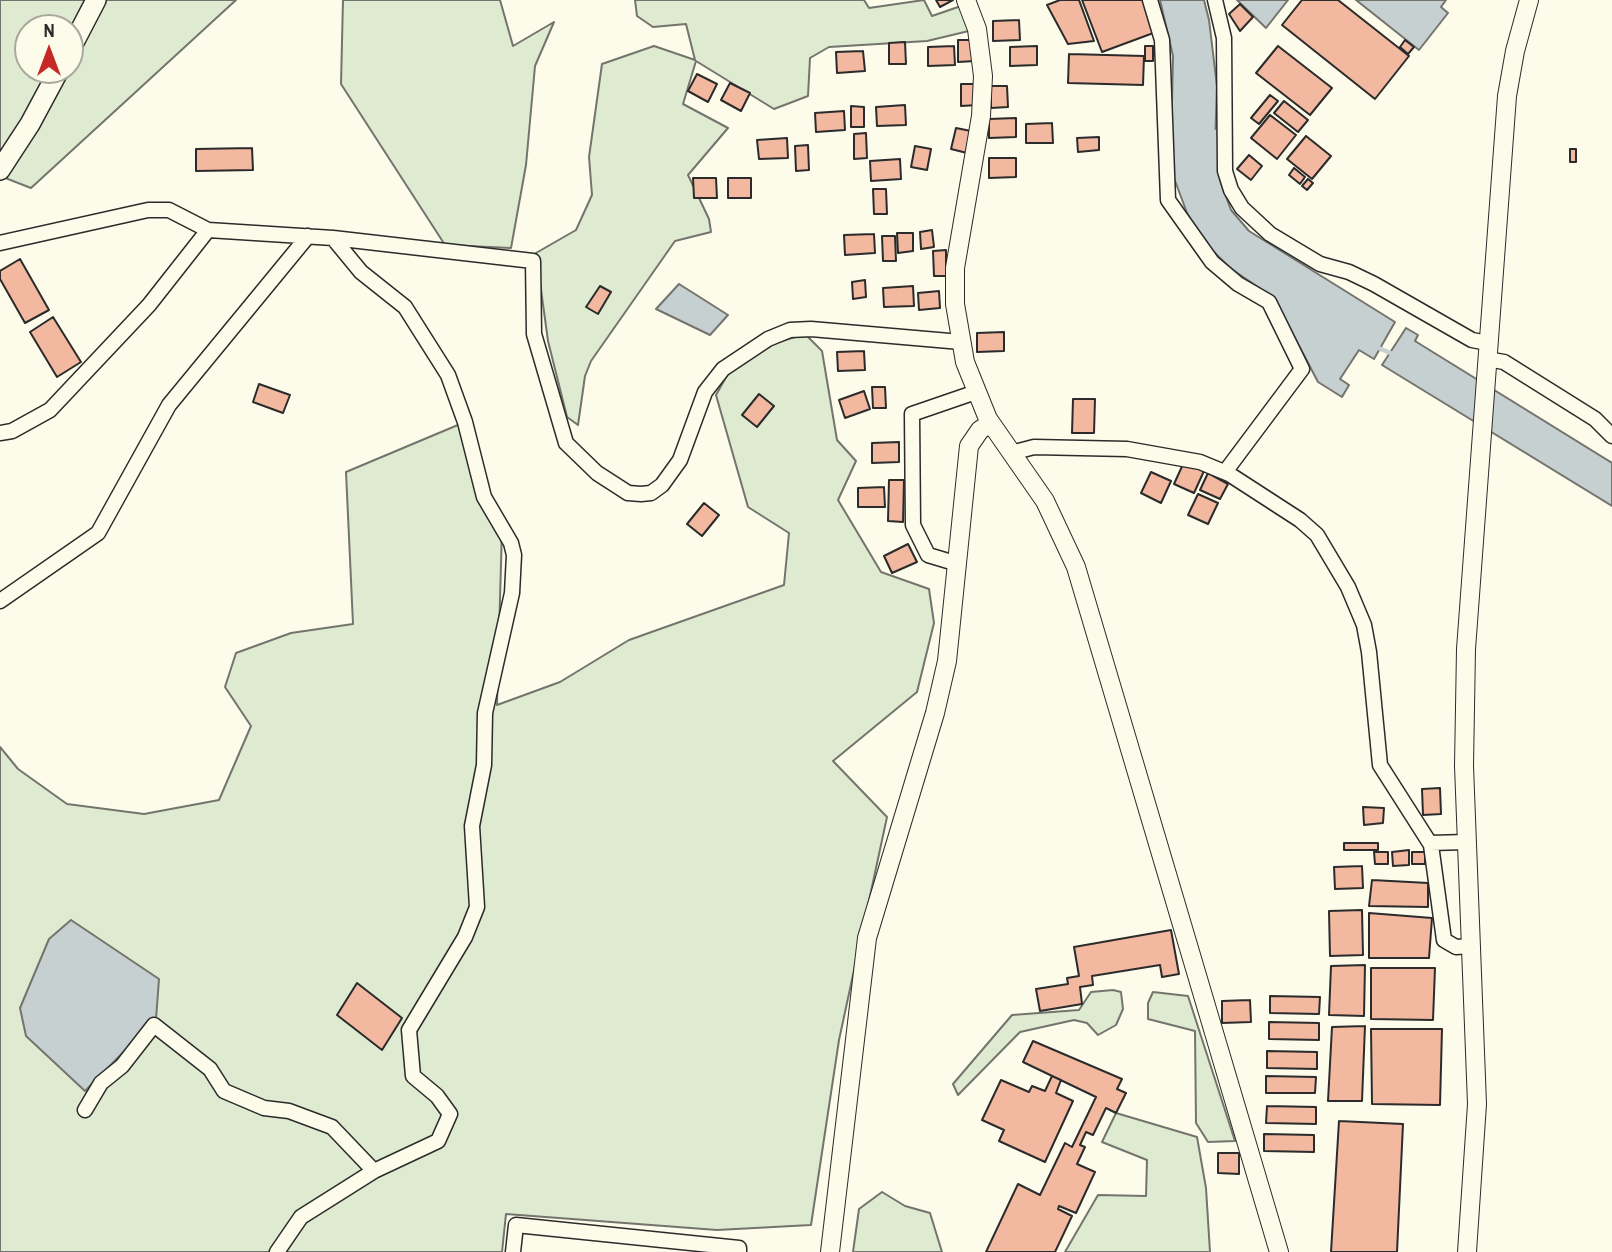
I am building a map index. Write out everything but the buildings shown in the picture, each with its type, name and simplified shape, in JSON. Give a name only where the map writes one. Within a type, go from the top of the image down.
[{"type":"main road","points":[[84,23],[96,0]]},
{"type":"main road","points":[[0,170],[52,84]]},
{"type":"street","points":[[966,0],[977,29],[983,76],[981,116],[955,268],[961,342],[976,392],[991,423],[1049,509],[1076,567],[1279,1252]]},
{"type":"street","points":[[1150,0],[1162,40],[1168,200],[1212,262],[1238,284],[1269,302],[1302,369],[1225,472]]},
{"type":"street","points":[[1215,0],[1224,38],[1225,171],[1231,190],[1242,208],[1270,233],[1320,264],[1349,272],[1374,284],[1472,340],[1487,357],[1504,362],[1595,419],[1612,436]]},
{"type":"street","points":[[1467,1252],[1477,1104],[1467,842],[1464,672],[1507,96],[1515,51],[1529,0]]},
{"type":"street","points":[[0,243],[148,210],[169,211],[208,230],[333,238],[533,261],[534,334],[566,443],[597,473],[628,493],[651,493],[662,485],[680,460],[705,392],[718,376],[742,356],[777,335],[790,330],[811,329],[961,342]]},
{"type":"street","points":[[0,433],[12,431],[50,410],[69,392],[149,304],[208,230]]},
{"type":"street","points":[[0,601],[98,533],[169,405],[308,236]]},
{"type":"street","points":[[277,1252],[301,1217],[374,1171],[438,1141],[450,1114],[437,1096],[413,1076],[409,1030],[465,937],[477,907],[472,826],[484,765],[485,713],[512,593],[514,555],[484,497],[465,422],[448,375],[405,307],[361,272],[333,238]]},
{"type":"street","points":[[958,564],[928,555],[913,525],[912,414],[976,392]]},
{"type":"street","points":[[830,1252],[867,938],[938,700],[947,661],[969,446],[980,430],[991,423]]},
{"type":"street","points":[[1011,453],[1034,447],[1127,449],[1200,462],[1225,472],[1309,527],[1324,544],[1349,587],[1367,638],[1380,765],[1430,843],[1444,940],[1456,947],[1472,946]]},
{"type":"street","points":[[1430,843],[1467,842]]},
{"type":"street","points":[[85,1110],[102,1083],[122,1066],[154,1025],[210,1069],[224,1091],[264,1108],[289,1111],[332,1127],[374,1171]]},
{"type":"street","points":[[513,1252],[516,1226],[739,1248],[739,1252]]},
{"type":"green space","points":[[0,0],[236,0],[31,188],[0,176]]},
{"type":"green space","points":[[343,0],[500,0],[513,46],[554,22],[535,66],[526,165],[511,248],[445,245],[341,84]]},
{"type":"green space","points":[[635,0],[864,0],[869,8],[924,0],[932,16],[961,6],[973,30],[927,41],[829,47],[810,58],[808,96],[774,109],[696,61],[683,104],[728,128],[688,175],[709,219],[711,232],[675,241],[591,361],[585,376],[578,425],[567,417],[548,341],[536,253],[576,230],[592,195],[589,157],[602,64],[654,46],[695,60],[686,24],[653,27],[637,16]]},
{"type":"green space","points":[[805,334],[822,351],[837,440],[856,461],[838,500],[881,572],[929,589],[934,623],[917,692],[833,761],[887,817],[839,1040],[811,1225],[717,1230],[506,1214],[502,1252],[0,1252],[0,747],[18,769],[67,804],[144,814],[219,800],[251,726],[225,687],[236,653],[291,633],[353,624],[346,472],[465,422],[502,529],[497,705],[560,682],[629,640],[784,585],[789,533],[748,507],[716,395],[739,354]]},
{"type":"green space","points":[[1091,992],[1121,992],[1123,1009],[1116,1025],[1098,1035],[1087,1023],[1074,1020],[1020,1032],[958,1095],[953,1084],[1012,1015],[1079,1010]]},
{"type":"green space","points":[[1153,992],[1188,996],[1235,1141],[1208,1142],[1196,1123],[1195,1031],[1148,1019],[1148,1003]]},
{"type":"green space","points":[[1116,1113],[1197,1137],[1206,1188],[1210,1252],[1065,1252],[1098,1195],[1146,1196],[1147,1160],[1102,1142]]},
{"type":"green space","points":[[882,1192],[905,1206],[930,1213],[942,1252],[853,1252],[859,1209]]},
{"type":"shaded area","points":[[1160,0],[1204,0],[1217,86],[1215,145],[1221,183],[1231,210],[1249,231],[1395,322],[1374,359],[1359,350],[1340,379],[1349,385],[1342,397],[1318,382],[1274,298],[1230,268],[1205,243],[1187,213],[1174,178],[1171,145],[1173,56]]},
{"type":"shaded area","points":[[1237,0],[1288,0],[1266,28]]},
{"type":"shaded area","points":[[1356,0],[1446,0],[1441,7],[1448,13],[1419,50]]},
{"type":"shaded area","points":[[679,284],[728,315],[710,335],[656,309]]},
{"type":"shaded area","points":[[1406,328],[1418,335],[1415,341],[1612,463],[1612,506],[1382,365]]},
{"type":"shaded area","points":[[71,920],[159,979],[156,1019],[85,1091],[26,1036],[20,1008],[49,939]]},
{"type":"waterway","points":[[1215,132],[1217,162]]},
{"type":"waterway","points":[[1374,346],[1395,355]]}]
